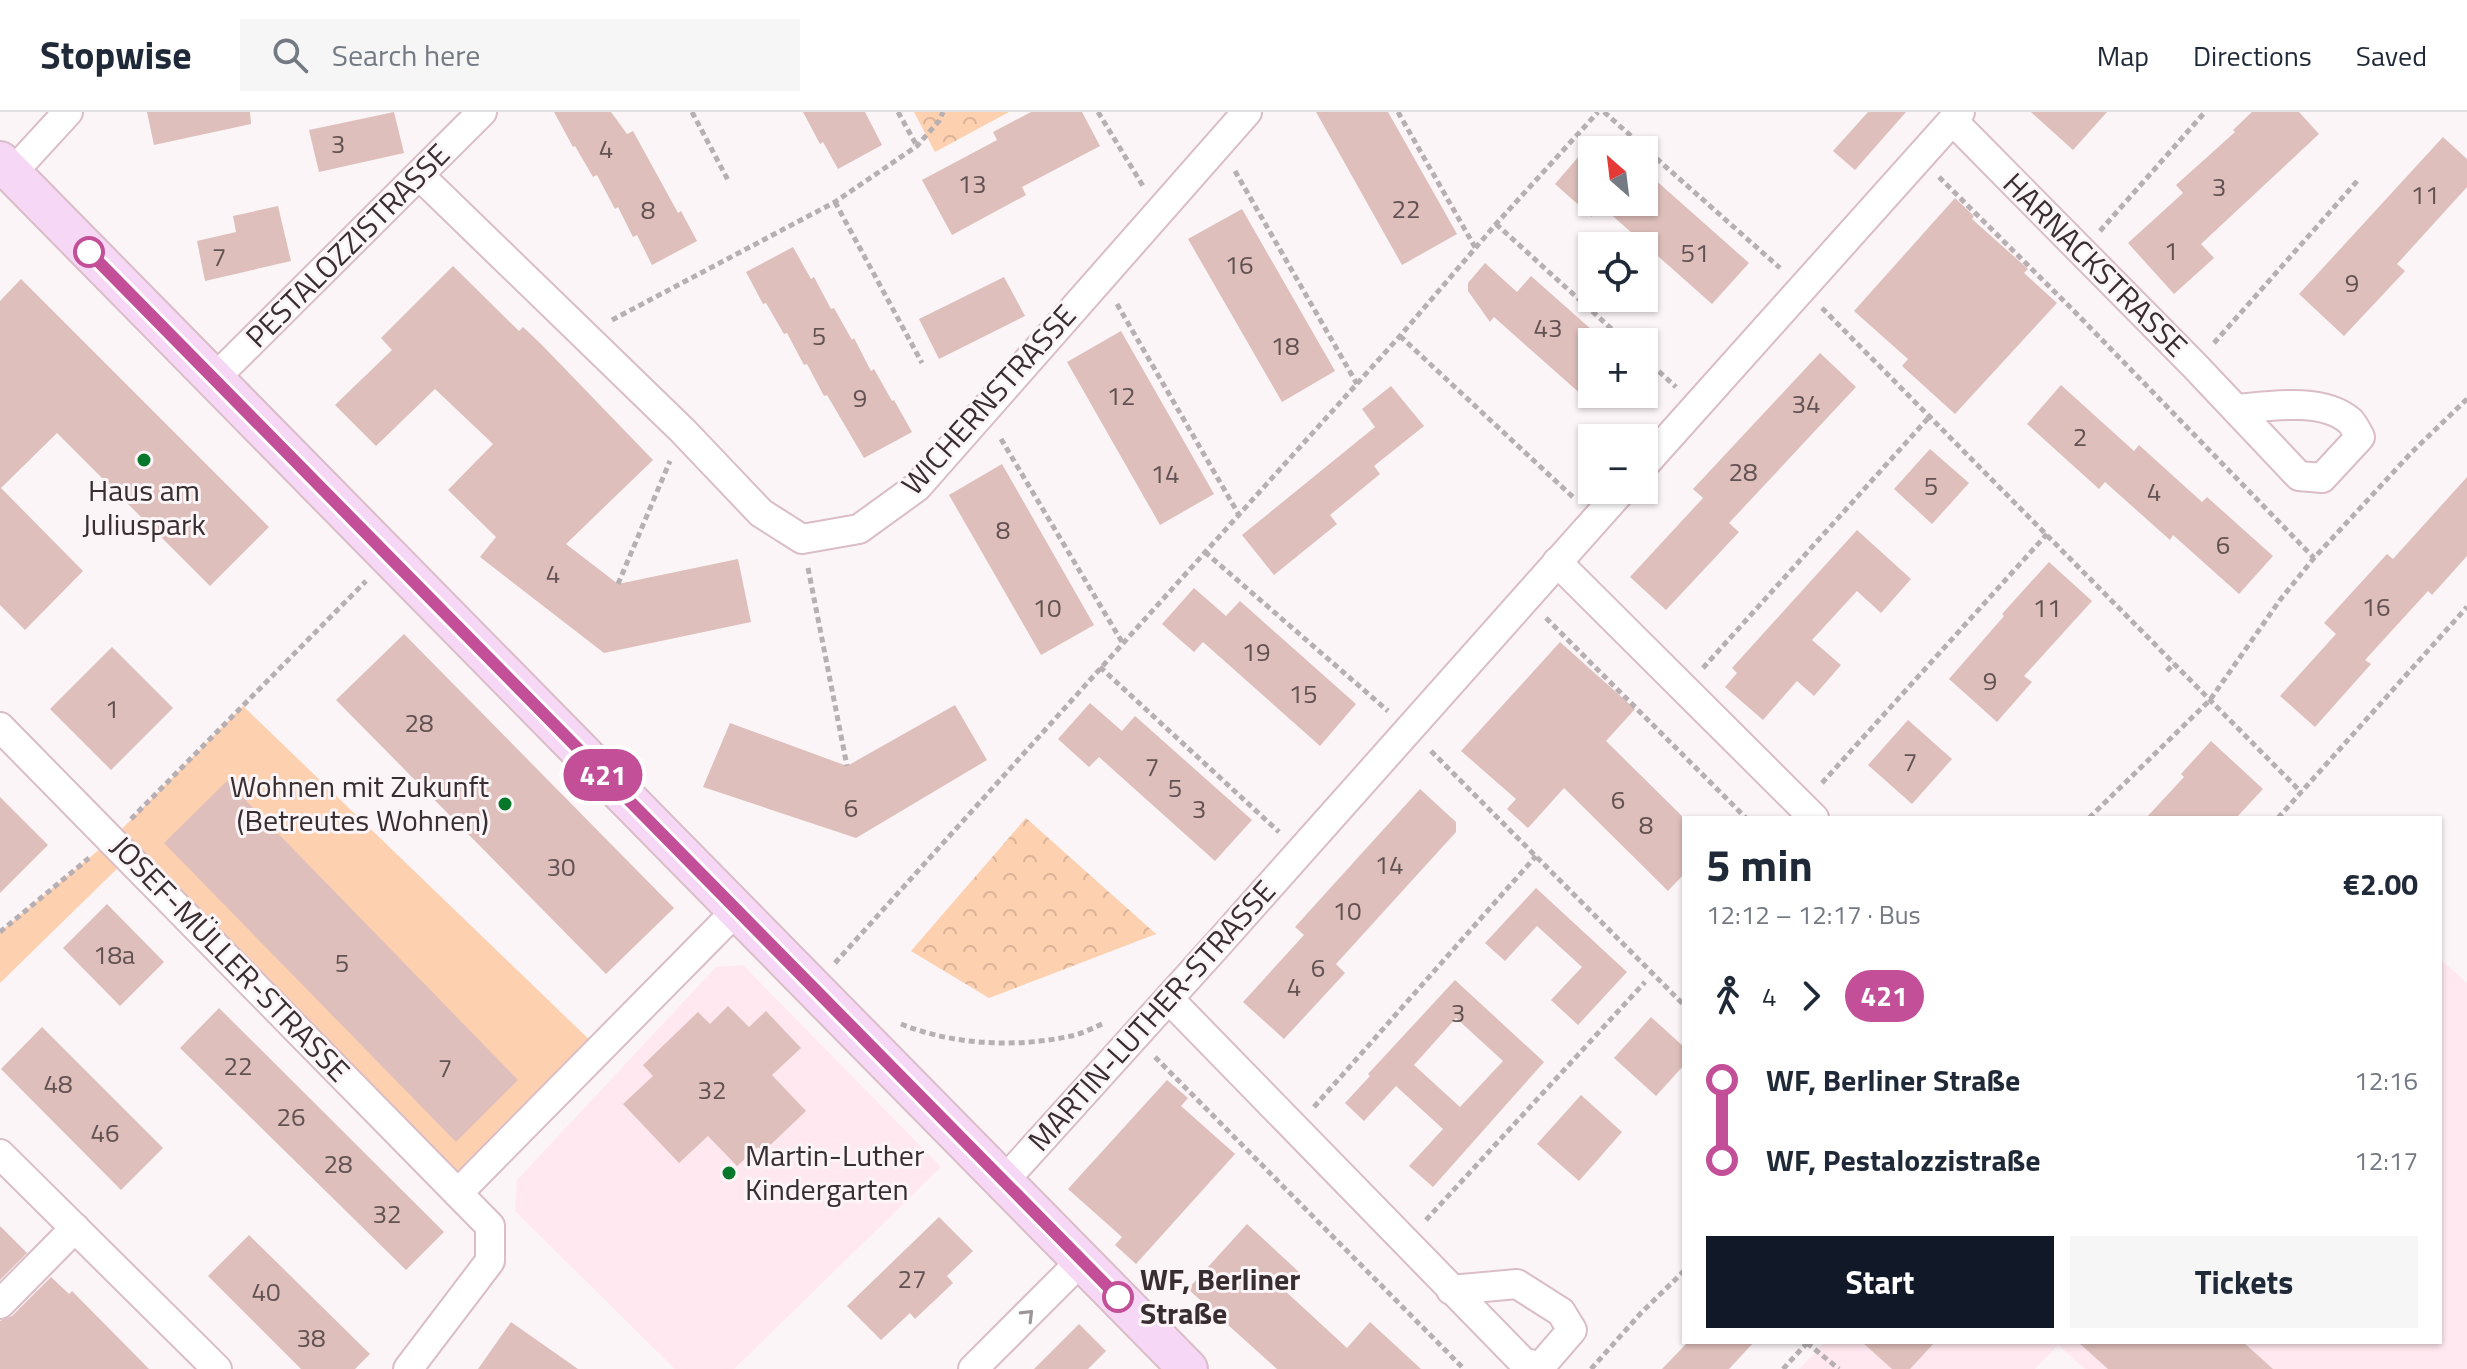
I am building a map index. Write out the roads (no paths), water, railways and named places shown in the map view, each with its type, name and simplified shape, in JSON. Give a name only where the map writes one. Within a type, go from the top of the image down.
[{"type":"street","points":[[68,112],[6,167],[1188,1369]]},
{"type":"street","name":"PESTALOZZISTRASSE","points":[[214,379],[482,112]]},
{"type":"street","name":"WICHERNSTRASSE","points":[[420,176],[683,431],[761,513],[802,539],[859,529],[917,487],[1247,112]]},
{"type":"street","points":[[1658,449],[1956,116]]},
{"type":"street","name":"HARNACKSTRASSE","points":[[1956,116],[2082,251],[2237,409]]},
{"type":"street","name":"MARTIN-LUTHER-STRASSE","points":[[1004,1181],[1609,504]]},
{"type":"street","points":[[1557,562],[1808,812]]},
{"type":"street","name":"JOSEF-MÜLLER-STRASSE","points":[[0,727],[490,1226],[490,1261],[408,1369]]},
{"type":"street","points":[[458,1193],[736,911]]},
{"type":"street","points":[[1169,999],[1451,1290]]},
{"type":"street","points":[[0,1154],[217,1369]]},
{"type":"street","points":[[0,1304],[75,1228]]},
{"type":"street","points":[[973,1369],[1082,1260]]},
{"type":"place","name":"Haus am Juliuspark","points":[[144,460]]},
{"type":"place","name":"Wohnen mit Zukunft (Betreutes Wohnen)","points":[[505,804]]},
{"type":"place","name":"Martin-Luther Kindergarten","points":[[729,1173]]},
{"type":"place","name":"WF, Berliner Straße","points":[[1118,1297]]}]
